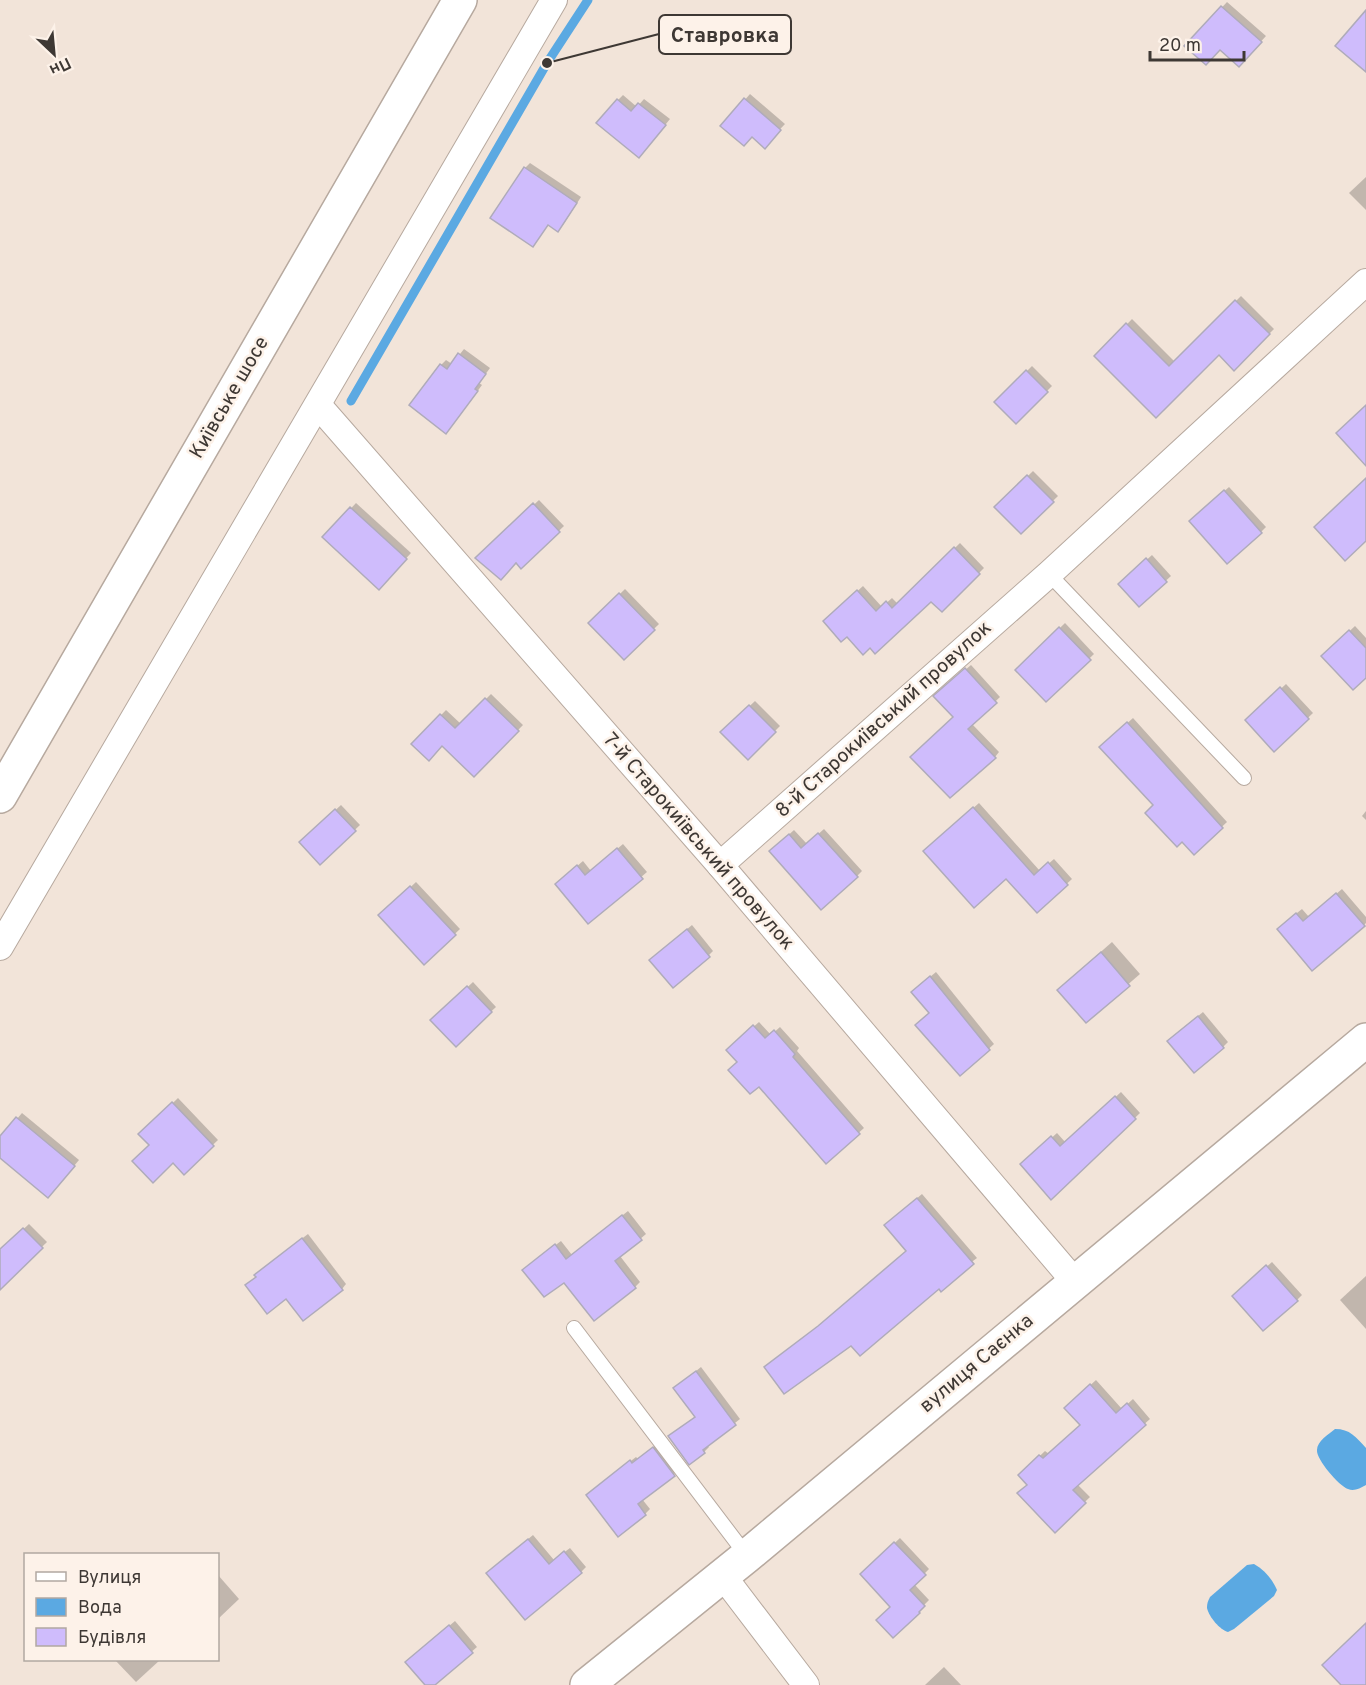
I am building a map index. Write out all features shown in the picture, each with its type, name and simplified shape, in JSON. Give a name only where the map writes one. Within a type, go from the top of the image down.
[{"type":"street","name":"Київське шосе","points":[[0,796],[460,0]]},
{"type":"street","points":[[0,947],[554,0]]},
{"type":"street","name":"8-й Старокиївський провулок","points":[[720,866],[1048,574],[1366,282]]},
{"type":"street","name":"7-й Старокиївський провулок","points":[[318,405],[720,866],[1075,1282]]},
{"type":"street","name":"вулиця Саєнка","points":[[586,1685],[735,1566],[1366,1040]]},
{"type":"street","points":[[735,1566],[806,1685]]},
{"type":"lane","points":[[1048,574],[1244,778]]},
{"type":"lane","points":[[573,1328],[735,1566]]},
{"type":"water","points":[[1335,1429],[1349,1432],[1366,1448],[1366,1485],[1350,1490],[1339,1483],[1324,1466],[1317,1450],[1324,1438]]},
{"type":"water","points":[[1254,1564],[1268,1575],[1277,1590],[1274,1596],[1234,1629],[1225,1631],[1210,1615],[1207,1603],[1210,1597],[1247,1565]]},
{"type":"building","points":[[1221,6],[1262,42],[1239,67],[1220,50],[1206,65],[1184,46]]},
{"type":"building","points":[[1366,10],[1366,72],[1335,46]]},
{"type":"building","points":[[744,98],[781,130],[765,149],[752,137],[744,146],[720,126]]},
{"type":"building","points":[[617,99],[631,111],[638,103],[666,125],[639,158],[596,123]]},
{"type":"building","points":[[524,167],[577,203],[558,232],[548,225],[533,247],[490,218]]},
{"type":"building","points":[[1235,300],[1270,334],[1234,371],[1219,355],[1156,418],[1094,356],[1126,323],[1169,366]]},
{"type":"building","points":[[458,353],[486,374],[475,389],[478,391],[446,434],[409,405],[440,364],[447,369]]},
{"type":"building","points":[[1026,370],[1048,392],[1016,424],[994,402]]},
{"type":"building","points":[[1366,405],[1366,466],[1336,433]]},
{"type":"building","points":[[1027,475],[1054,502],[1021,534],[994,507]]},
{"type":"building","points":[[1366,478],[1366,541],[1345,561],[1314,527]]},
{"type":"building","points":[[1224,490],[1262,533],[1227,564],[1189,521]]},
{"type":"building","points":[[533,503],[560,532],[521,569],[516,563],[501,580],[475,558]]},
{"type":"building","points":[[350,507],[407,559],[379,590],[322,537]]},
{"type":"building","points":[[954,547],[980,574],[942,612],[931,602],[875,654],[870,648],[863,655],[847,637],[841,642],[823,621],[857,590],[876,611],[886,601],[892,608]]},
{"type":"building","points":[[1146,558],[1167,582],[1139,607],[1118,584]]},
{"type":"building","points":[[619,593],[655,630],[624,660],[588,623]]},
{"type":"building","points":[[1059,627],[1091,660],[1046,702],[1015,670]]},
{"type":"building","points":[[1349,630],[1366,648],[1366,678],[1353,690],[1321,656]]},
{"type":"building","points":[[965,668],[997,703],[968,729],[996,758],[950,798],[910,757],[953,717],[933,696]]},
{"type":"building","points":[[1280,687],[1309,719],[1274,752],[1245,720]]},
{"type":"building","points":[[485,698],[519,731],[474,777],[442,746],[429,761],[411,744],[440,714],[455,728]]},
{"type":"building","points":[[749,705],[776,732],[748,760],[720,732]]},
{"type":"building","points":[[1127,722],[1223,828],[1194,855],[1182,842],[1177,847],[1145,813],[1153,805],[1099,747]]},
{"type":"building","points":[[973,807],[1034,875],[1048,862],[1068,885],[1037,913],[1006,879],[974,908],[923,851]]},
{"type":"building","points":[[335,809],[356,831],[320,865],[299,842]]},
{"type":"building","points":[[818,833],[858,877],[821,910],[769,851],[789,834],[801,848]]},
{"type":"building","points":[[617,848],[643,879],[588,924],[555,884],[577,865],[585,875]]},
{"type":"building","points":[[410,886],[456,935],[424,965],[378,915]]},
{"type":"building","points":[[1336,893],[1365,926],[1312,971],[1277,929],[1296,913],[1303,921]]},
{"type":"building","points":[[687,929],[710,957],[673,988],[649,960]]},
{"type":"building","points":[[1101,952],[1130,986],[1086,1023],[1057,990]]},
{"type":"building","points":[[930,976],[990,1050],[960,1076],[915,1025],[929,1013],[911,992]]},
{"type":"building","points":[[467,986],[492,1012],[456,1047],[430,1020]]},
{"type":"building","points":[[1198,1016],[1224,1048],[1194,1073],[1167,1041]]},
{"type":"building","points":[[753,1025],[765,1038],[774,1030],[795,1054],[793,1057],[860,1134],[826,1164],[759,1087],[750,1094],[728,1070],[737,1062],[726,1050]]},
{"type":"building","points":[[1115,1096],[1136,1119],[1051,1200],[1020,1164],[1051,1136],[1060,1146]]},
{"type":"building","points":[[172,1102],[214,1146],[184,1175],[173,1163],[153,1183],[132,1161],[149,1145],[138,1134]]},
{"type":"building","points":[[16,1117],[75,1166],[48,1198],[0,1158],[0,1136]]},
{"type":"building","points":[[917,1198],[974,1264],[941,1292],[939,1289],[860,1356],[851,1346],[784,1394],[764,1367],[818,1326],[906,1251],[884,1225]]},
{"type":"building","points":[[622,1215],[642,1240],[615,1261],[636,1288],[594,1321],[564,1283],[544,1297],[522,1270],[555,1244],[566,1259]]},
{"type":"building","points":[[23,1228],[43,1248],[0,1290],[0,1249]]},
{"type":"building","points":[[302,1238],[343,1290],[303,1321],[286,1299],[267,1314],[245,1285],[256,1277],[254,1275]]},
{"type":"building","points":[[1266,1265],[1298,1301],[1263,1331],[1232,1296]]},
{"type":"building","points":[[696,1371],[736,1425],[703,1450],[705,1453],[689,1465],[668,1436],[695,1417],[673,1388]]},
{"type":"building","points":[[1090,1384],[1116,1413],[1127,1403],[1146,1425],[1073,1490],[1086,1503],[1055,1533],[1017,1493],[1027,1485],[1018,1475],[1039,1455],[1043,1458],[1080,1425],[1064,1408]]},
{"type":"building","points":[[653,1447],[675,1476],[638,1504],[646,1515],[618,1537],[586,1495],[630,1460],[632,1463]]},
{"type":"building","points":[[528,1539],[549,1564],[564,1551],[582,1573],[525,1620],[486,1573]]},
{"type":"building","points":[[894,1542],[926,1575],[910,1590],[925,1606],[893,1638],[876,1620],[890,1607],[860,1574]]},
{"type":"building","points":[[1366,1623],[1366,1685],[1341,1685],[1322,1665]]},
{"type":"building","points":[[449,1625],[473,1653],[435,1685],[425,1685],[405,1662]]},
{"type":"waterway","points":[[351,401],[547,63],[588,0]]},
{"type":"place","name":"Ставровка","points":[[547,63]]}]
